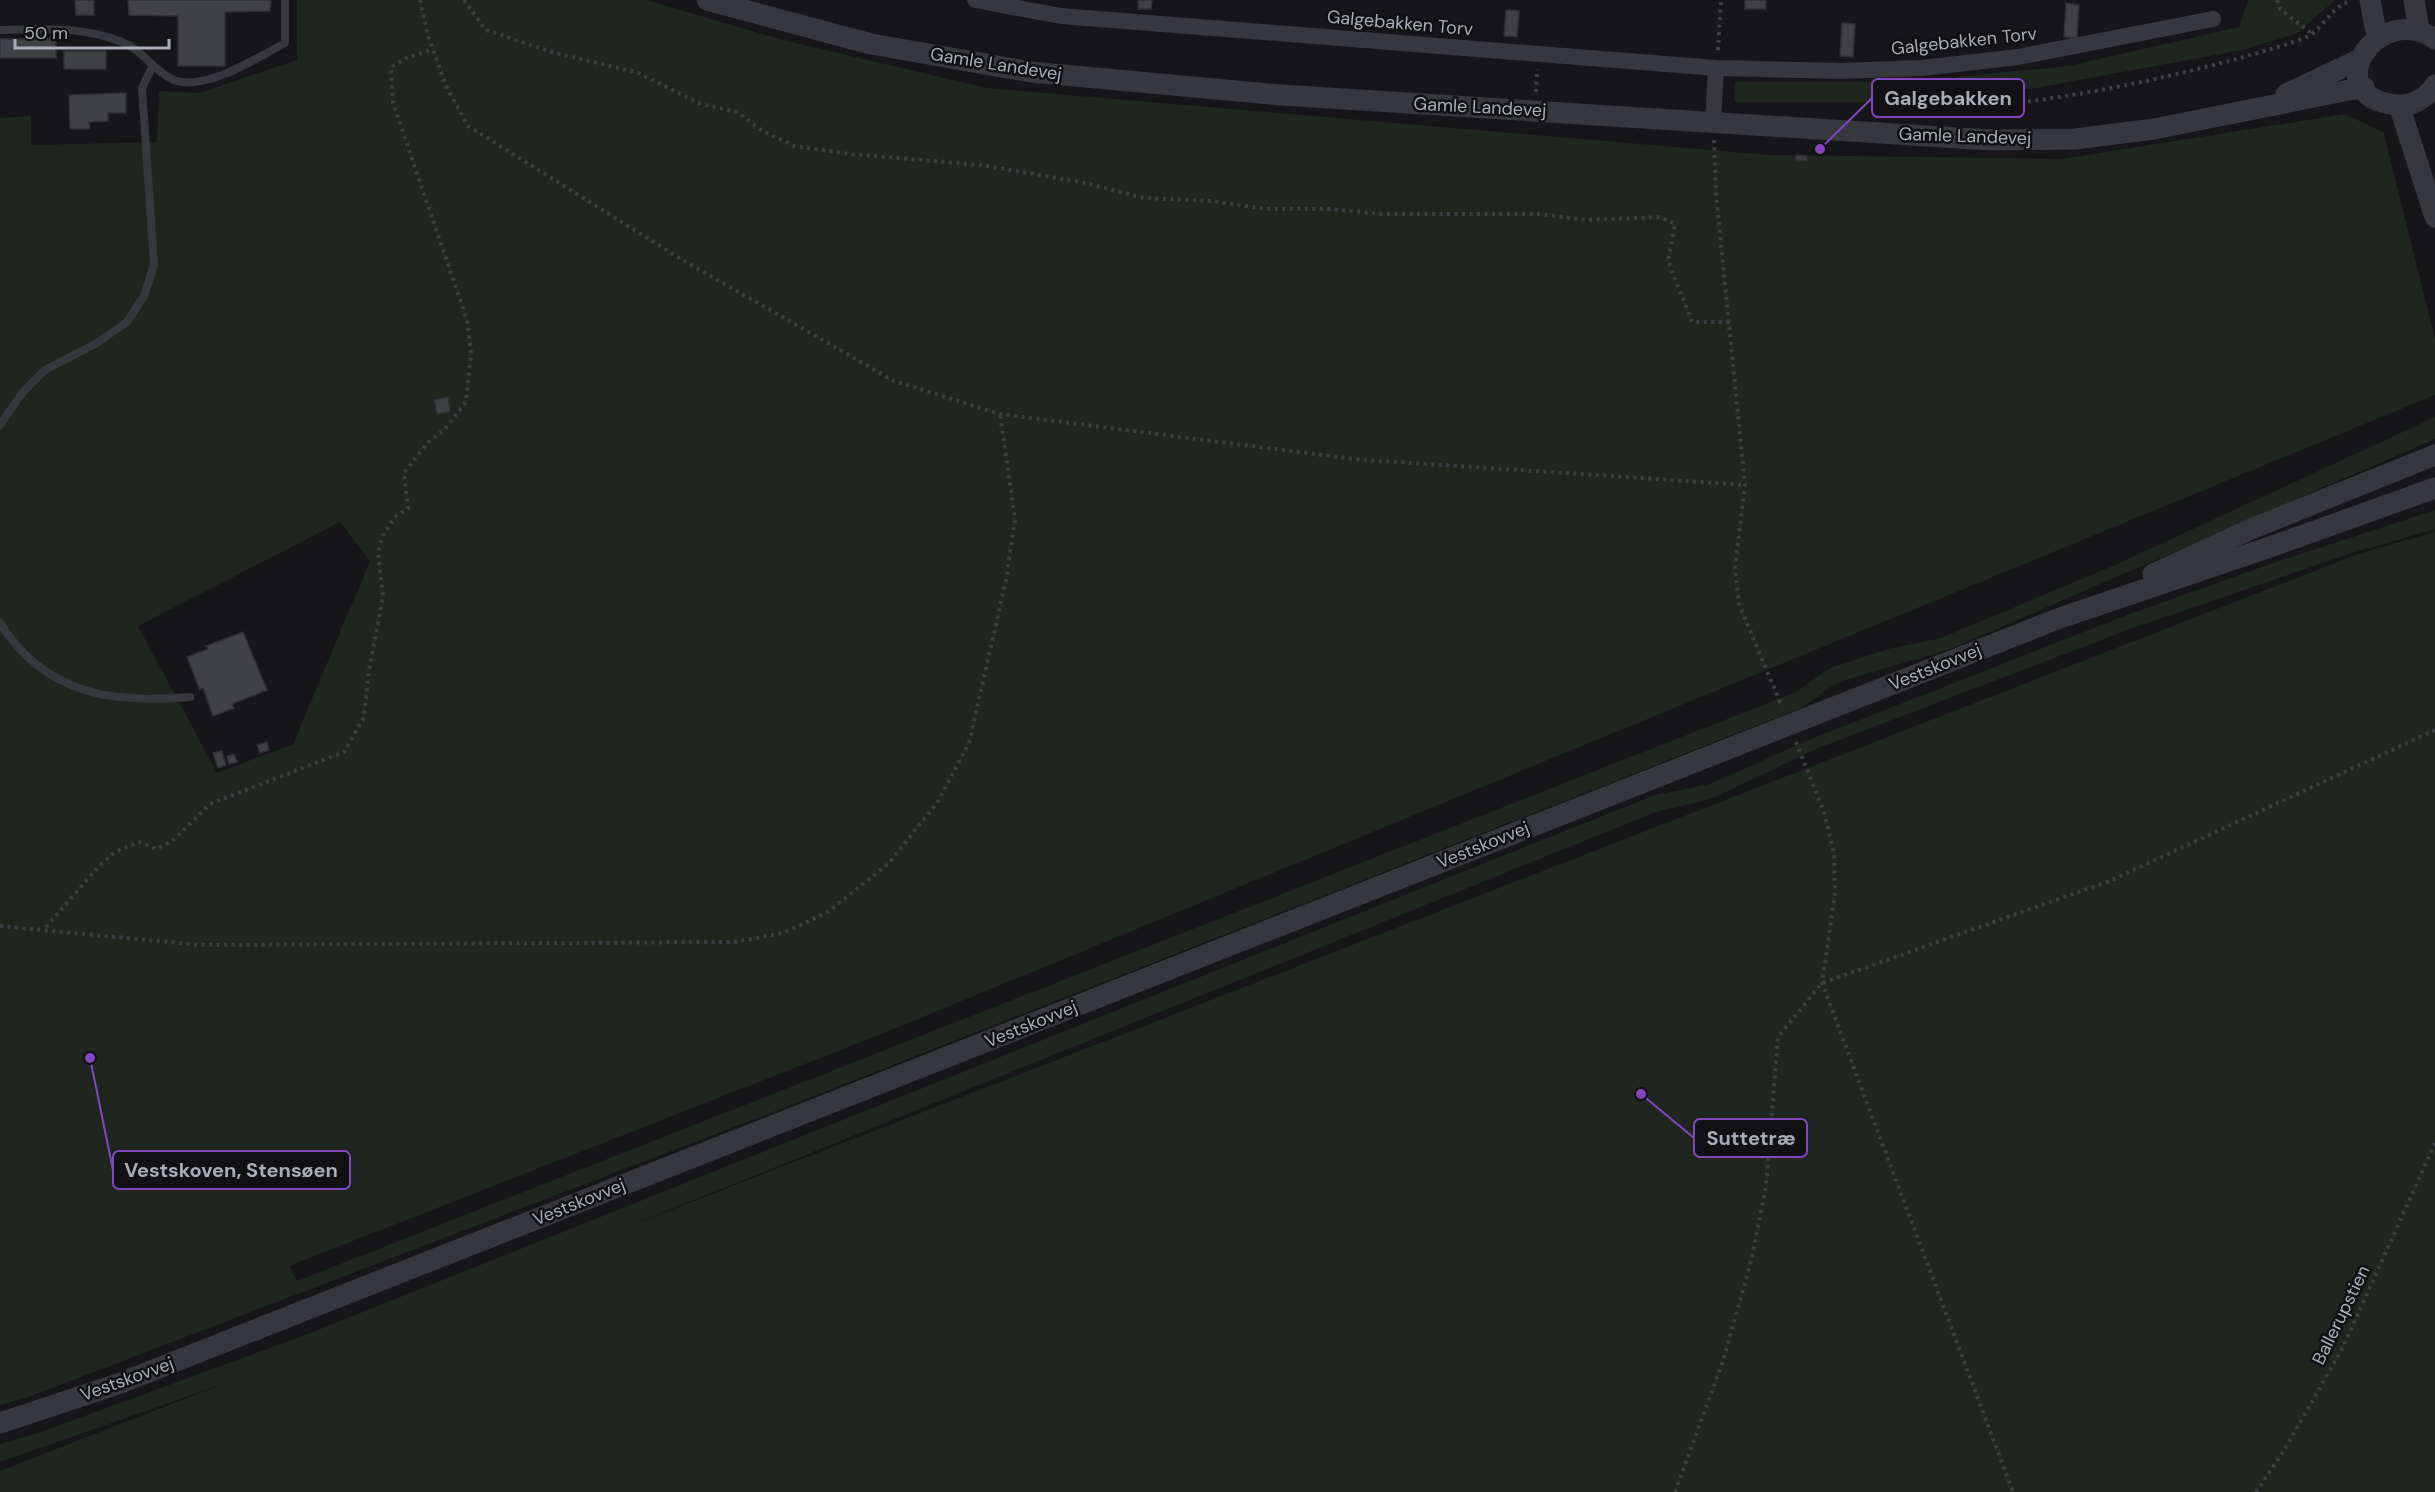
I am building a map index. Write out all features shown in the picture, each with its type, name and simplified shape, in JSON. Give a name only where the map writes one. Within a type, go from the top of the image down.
[{"type":"street","name":"Gamle Landevej","points":[[707,0],[871,44],[1031,72],[1281,95],[1990,140],[2075,139],[2154,129],[2258,106],[2364,87]]},
{"type":"street","name":"Galgebakken Torv","points":[[975,0],[1061,16],[1716,68],[1840,71],[1933,66],[2018,57],[2213,19]]},
{"type":"street","points":[[2370,0],[2375,27]]},
{"type":"street","points":[[2414,0],[2418,24]]},
{"type":"street","points":[[2433,96],[2399,105],[2385,103],[2364,87],[2356,61],[2365,36],[2375,27],[2389,21],[2404,20],[2418,24],[2435,39]]},
{"type":"street","name":"Gamle Landevej","points":[[2258,106],[2356,61]]},
{"type":"street","points":[[1713,121],[1716,68]]},
{"type":"street","points":[[2399,105],[2435,218]]},
{"type":"street","name":"Vestskovvej","points":[[2060,618],[2251,529],[2435,455]]},
{"type":"street","name":"Vestskovvej","points":[[0,1423],[118,1384],[2060,618],[2435,488]]},
{"type":"lane","points":[[0,30],[86,30],[125,42],[175,80],[200,81],[230,72],[285,43],[285,0]]},
{"type":"lane","points":[[0,425],[23,392],[45,370],[97,344],[127,322],[144,296],[154,265],[142,88],[153,65]]},
{"type":"lane","points":[[0,623],[15,647],[40,669],[64,683],[130,698],[190,697]]},
{"type":"path","points":[[420,0],[446,86],[468,126],[681,259],[894,381],[1000,414],[1353,459],[1745,485]]},
{"type":"path","points":[[464,0],[486,30],[555,53],[636,72],[701,104],[737,112],[761,130],[794,146],[850,154],[980,165],[1081,182],[1144,198],[1211,201],[1266,209],[1331,209],[1381,214],[1540,214],[1586,220],[1660,217],[1675,224],[1668,261],[1692,322],[1729,322]]},
{"type":"path","points":[[1716,68],[1721,0]]},
{"type":"path","points":[[2277,0],[2280,9],[2312,34]]},
{"type":"path","points":[[1898,112],[2021,102],[2126,84],[2239,58],[2292,43],[2312,34],[2340,4],[2356,0]]},
{"type":"path","points":[[45,928],[99,866],[115,852],[139,842],[156,849],[172,841],[210,804],[344,752],[364,717],[369,670],[382,597],[378,552],[382,537],[395,517],[408,508],[404,473],[427,443],[444,430],[466,402],[471,353],[467,320],[393,104],[391,68],[406,58],[433,49]]},
{"type":"path","points":[[1536,110],[1538,54]]},
{"type":"path","points":[[1713,121],[1716,194],[1745,485],[1735,568],[1739,604],[1783,708]]},
{"type":"path","points":[[0,926],[45,928],[200,945],[734,942],[783,933],[828,912],[889,863],[937,803],[969,743],[1006,580],[1015,519],[1000,414]]},
{"type":"path","points":[[1675,1492],[1723,1361],[1751,1261],[1766,1186],[1778,1037],[1822,983],[2112,880],[2435,730]]},
{"type":"path","points":[[1796,741],[1824,812],[1834,853],[1835,892],[1822,983],[2013,1492]]},
{"type":"path","name":"Ballerupstien","points":[[2256,1492],[2343,1347],[2435,1143]]},
{"type":"shaded area","points":[[297,0],[646,0],[783,40],[987,88],[1769,155],[2062,159],[2345,114],[2384,133],[2435,339],[2435,395],[879,1035],[289,1266],[297,1281],[1796,692],[1830,668],[1888,649],[1941,638],[2115,565],[2435,417],[2435,439],[1948,650],[1838,682],[1801,708],[768,1114],[26,1398],[0,1405],[0,118],[31,116],[31,145],[157,142],[159,91],[199,93],[297,60]],"holes":[[[340,522],[370,561],[293,744],[217,773],[138,626]]]},
{"type":"shaded area","points":[[2248,0],[2335,0],[2296,34],[2242,50],[2036,88],[1911,102],[1734,102],[1735,82],[1907,82],[2069,66],[2239,27]]},
{"type":"shaded area","points":[[2435,510],[2435,529],[2352,553],[2130,629],[1816,749],[1711,799],[1656,812],[617,1231],[2358,554],[2435,532],[2435,1492],[0,1492],[0,1471],[223,1384],[0,1462],[0,1444],[41,1432],[308,1334],[1655,795],[1710,784],[1811,739],[2127,615],[2279,561]]},
{"type":"building","points":[[75,0],[94,0],[94,15],[76,15]]},
{"type":"building","points":[[128,0],[271,0],[270,11],[225,12],[225,66],[178,66],[178,16],[129,15]]},
{"type":"building","points":[[1138,0],[1152,0],[1151,9],[1138,9]]},
{"type":"building","points":[[1745,0],[1766,0],[1766,9],[1745,9]]},
{"type":"building","points":[[2066,3],[2079,5],[2077,38],[2064,37]]},
{"type":"building","points":[[1506,10],[1519,11],[1517,37],[1504,36]]},
{"type":"building","points":[[1842,23],[1855,24],[1853,57],[1840,56]]},
{"type":"building","points":[[0,39],[56,39],[56,58],[0,58]]},
{"type":"building","points":[[64,51],[106,51],[106,69],[64,69]]},
{"type":"building","points":[[126,93],[126,113],[108,113],[108,121],[89,122],[90,129],[70,129],[69,95]]},
{"type":"building","points":[[1796,155],[1807,156],[1807,161],[1796,160]]},
{"type":"building","points":[[448,397],[450,412],[437,414],[434,400]]},
{"type":"building","points":[[243,632],[267,690],[232,704],[234,708],[213,716],[203,688],[200,690],[187,657],[208,649],[206,646]]},
{"type":"building","points":[[267,742],[269,750],[260,753],[257,745]]},
{"type":"building","points":[[222,751],[226,765],[218,768],[213,753]]},
{"type":"building","points":[[234,754],[237,762],[229,764],[227,756]]},
{"type":"place","name":"Galgebakken","points":[[1820,149]]},
{"type":"place","name":"Vestskoven, Stensøen","points":[[90,1058]]},
{"type":"place","name":"Suttetræ","points":[[1641,1094]]}]
